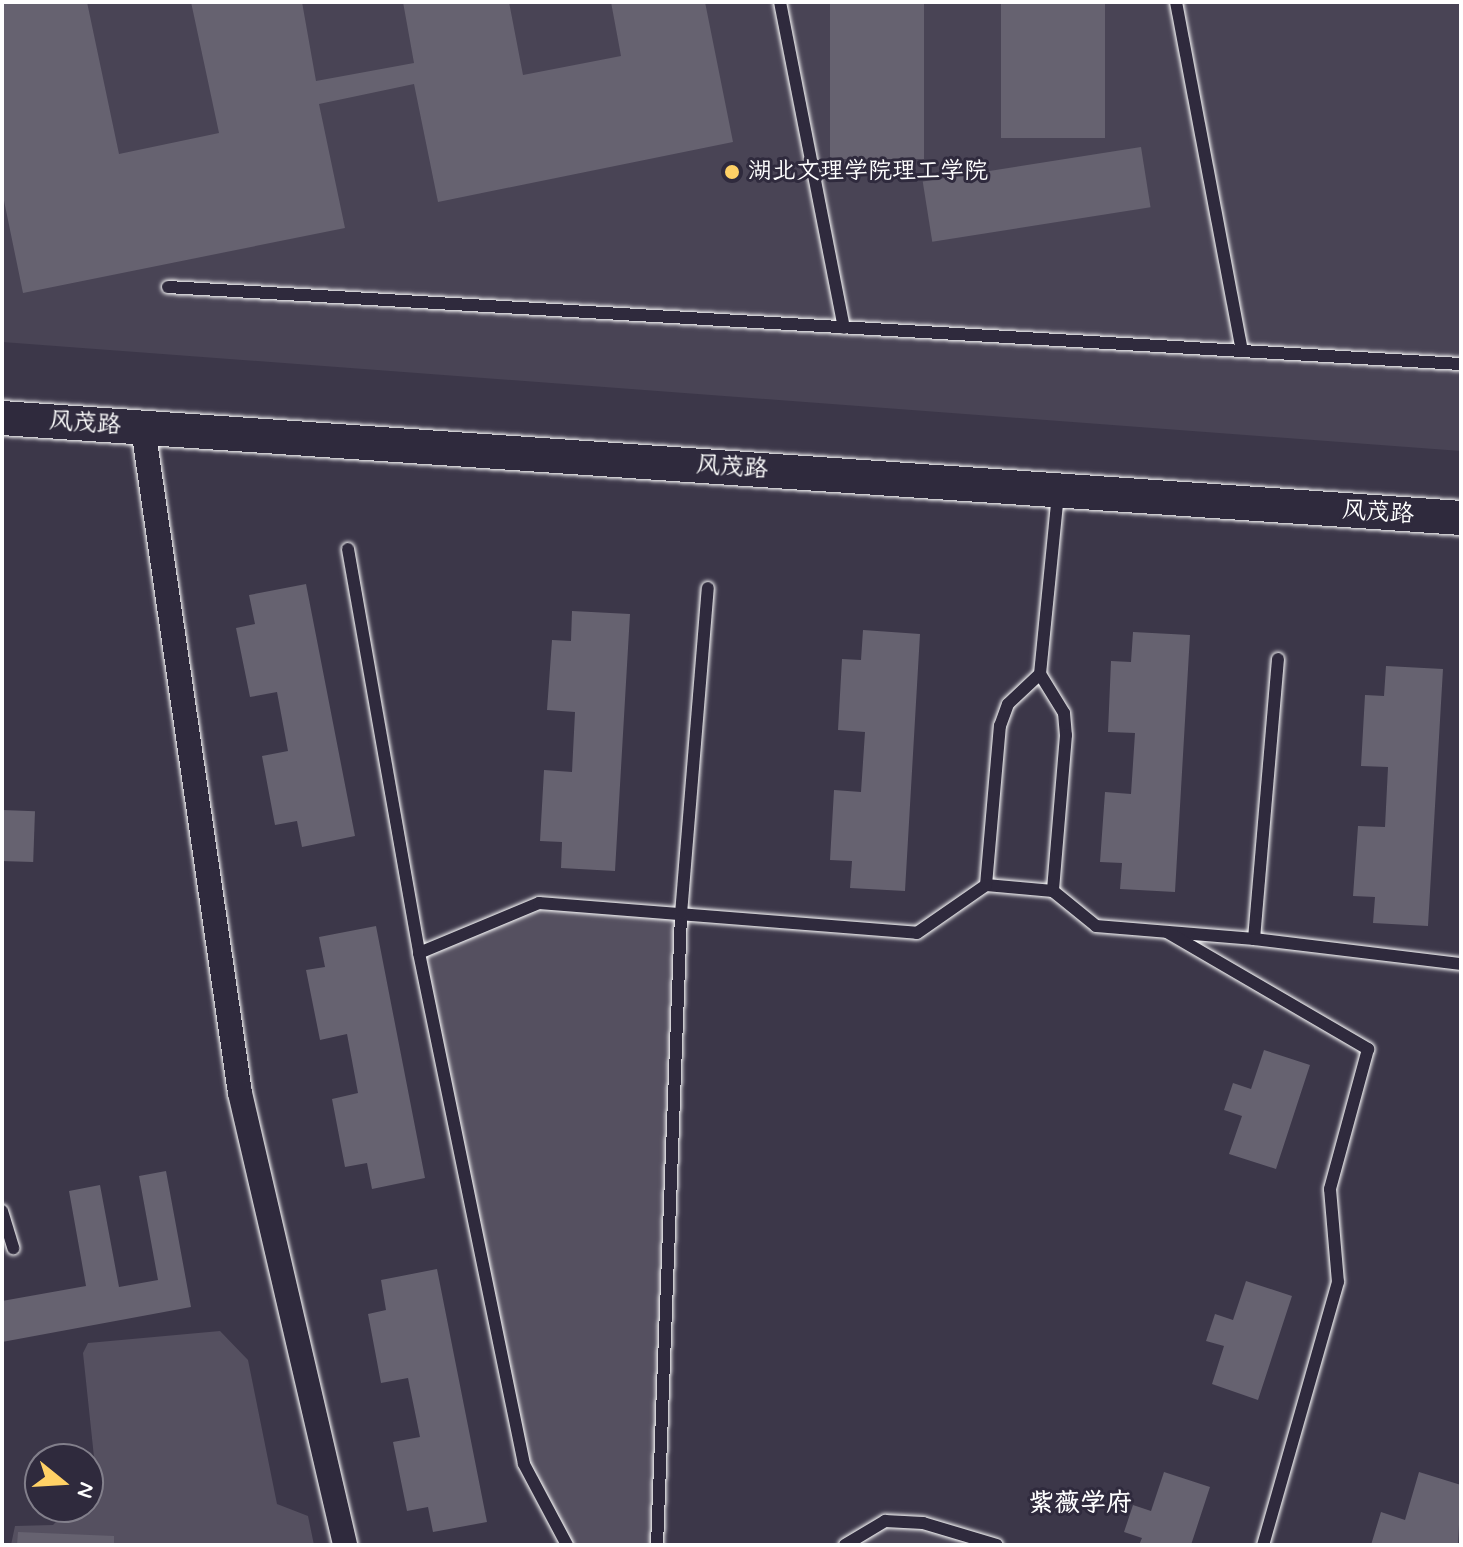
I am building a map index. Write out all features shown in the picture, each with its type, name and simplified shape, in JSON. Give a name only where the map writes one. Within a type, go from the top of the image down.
[{"type":"street","name":"风茂路","points":[[2,418],[1461,518]]},
{"type":"street","points":[[143,428],[240,1093],[345,1545]]},
{"type":"lane","points":[[780,2],[844,328]]},
{"type":"lane","points":[[1176,2],[1242,351]]},
{"type":"lane","points":[[168,287],[1461,364]]},
{"type":"lane","points":[[1053,891],[1066,735],[1064,713],[1040,674],[1058,491]]},
{"type":"lane","points":[[348,549],[419,953],[524,1464],[567,1545]]},
{"type":"lane","points":[[657,1545],[681,914],[708,588]]},
{"type":"lane","points":[[1254,939],[1278,659]]},
{"type":"lane","points":[[986,885],[1000,726],[1008,704],[1040,674]]},
{"type":"lane","points":[[419,953],[539,903],[917,933],[986,885],[1053,891],[1096,926],[1254,939],[1461,964]]},
{"type":"lane","points":[[1167,932],[1368,1049],[1330,1189],[1338,1282],[1263,1545]]},
{"type":"lane","points":[[2,1211],[13,1248]]},
{"type":"lane","points":[[845,1545],[885,1521],[923,1523],[997,1545]]},
{"type":"shaded area","name":"湖北文理学院理工学院","points":[[2,2],[1461,2],[1461,451],[2,342]]},
{"type":"shaded area","points":[[539,903],[681,914],[657,1545],[567,1545],[524,1464],[419,953]]},
{"type":"shaded area","points":[[220,1331],[248,1360],[277,1504],[308,1516],[314,1545],[11,1545],[15,1526],[104,1523],[104,1443],[93,1443],[83,1353],[88,1343]]},
{"type":"shaded area","points":[[882,1523],[923,1523],[997,1545],[845,1545]]},
{"type":"building","points":[[2,2],[87,2],[119,154],[219,133],[191,2],[302,2],[316,81],[414,63],[403,2],[509,2],[523,75],[621,56],[611,2],[705,2],[733,142],[438,202],[414,84],[319,104],[345,228],[23,293],[2,191]]},
{"type":"building","points":[[830,2],[924,2],[924,159],[830,159]]},
{"type":"building","points":[[1001,2],[1105,2],[1105,138],[1001,138]]},
{"type":"building","points":[[1141,147],[1151,207],[932,242],[923,182]]},
{"type":"building","points":[[306,584],[355,836],[302,847],[297,821],[275,825],[262,756],[288,751],[277,692],[250,697],[236,628],[255,624],[249,595]]},
{"type":"building","points":[[572,611],[630,614],[615,871],[561,868],[562,842],[540,841],[544,770],[572,772],[575,712],[547,710],[552,640],[571,641]]},
{"type":"building","points":[[863,630],[920,634],[905,891],[850,888],[852,861],[830,860],[834,790],[861,792],[865,732],[838,730],[842,659],[861,660]]},
{"type":"building","points":[[1133,632],[1190,635],[1175,892],[1120,889],[1122,863],[1100,862],[1105,792],[1131,794],[1135,733],[1108,732],[1111,661],[1131,662]]},
{"type":"building","points":[[1386,666],[1443,669],[1428,926],[1373,923],[1375,897],[1353,896],[1358,826],[1385,827],[1388,767],[1361,766],[1365,695],[1384,696]]},
{"type":"building","points":[[2,810],[35,811],[33,862],[2,861]]},
{"type":"building","points":[[376,926],[425,1178],[372,1189],[367,1163],[345,1167],[332,1099],[358,1093],[347,1034],[320,1040],[306,970],[325,967],[319,937]]},
{"type":"building","points":[[1264,1050],[1310,1065],[1276,1169],[1229,1154],[1242,1116],[1224,1110],[1233,1083],[1251,1089]]},
{"type":"building","points":[[166,1171],[191,1307],[2,1342],[2,1301],[86,1286],[69,1191],[100,1185],[119,1287],[158,1280],[139,1176]]},
{"type":"building","points":[[437,1269],[487,1522],[433,1532],[428,1507],[407,1511],[393,1442],[420,1437],[408,1378],[381,1383],[368,1314],[386,1310],[381,1280]]},
{"type":"building","points":[[1246,1281],[1292,1296],[1258,1400],[1212,1384],[1224,1346],[1206,1341],[1215,1314],[1233,1320]]},
{"type":"building","points":[[1164,1472],[1210,1487],[1191,1545],[1139,1545],[1142,1538],[1124,1532],[1133,1505],[1151,1511]]},
{"type":"building","points":[[1419,1472],[1461,1485],[1458,1545],[1371,1545],[1381,1512],[1405,1520]]},
{"type":"building","points":[[18,1532],[114,1536],[114,1545],[17,1545]]},
{"type":"place","name":"湖北文理学院理工学院","points":[[732,172]]},
{"type":"district","name":"紫薇学府","points":[[1080,1505]]}]
